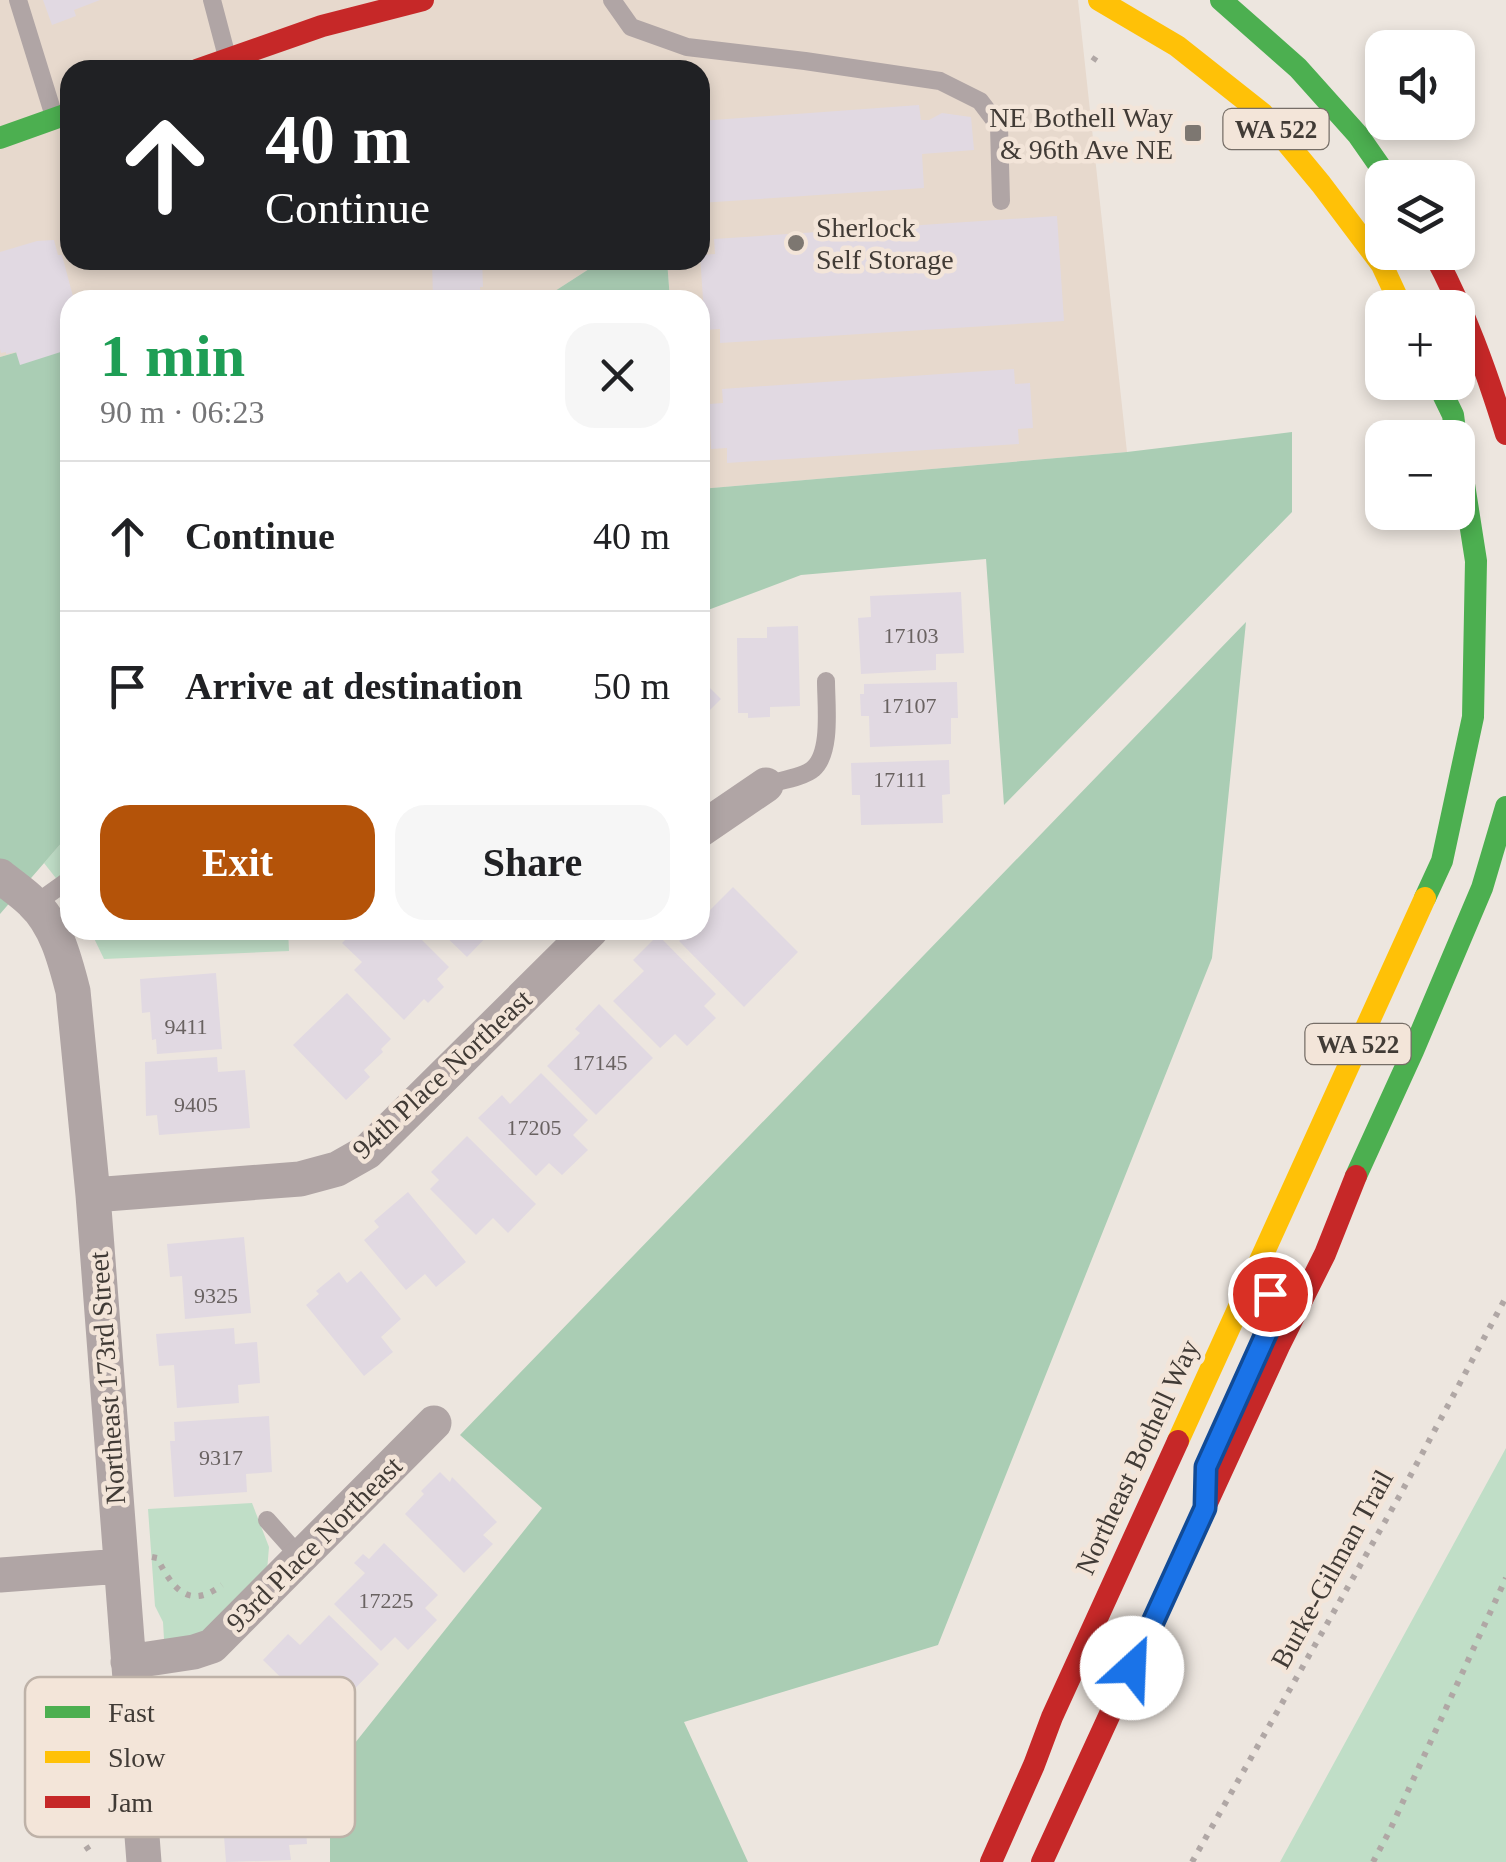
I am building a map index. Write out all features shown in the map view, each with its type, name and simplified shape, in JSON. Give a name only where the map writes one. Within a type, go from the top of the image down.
[{"type":"main road","points":[[322,26],[360,0]]},
{"type":"main road","points":[[227,60],[322,26],[423,0]]},
{"type":"main road","name":"WA 522","points":[[1099,0],[1177,46],[1263,114],[1382,265],[1394,290]]},
{"type":"main road","name":"WA 522","points":[[1221,0],[1298,68],[1375,160]]},
{"type":"main road","points":[[0,138],[60,117]]},
{"type":"main road","points":[[1443,270],[1482,358],[1506,434]]},
{"type":"main road","name":"Northeast Bothell Way","points":[[991,1862],[1052,1717],[1265,1295],[1442,861],[1473,717],[1476,560],[1471,530]]},
{"type":"main road","name":"WA 522","points":[[1042,1862],[1414,1051],[1482,888],[1506,807]]},
{"type":"main road","points":[[1205,1508],[1206,1467],[1271,1323],[1265,1295]]},
{"type":"street","points":[[710,823],[766,785]]},
{"type":"street","points":[[0,876],[35,904]]},
{"type":"street","name":"Northeast 173rd Street","points":[[35,904],[52,927],[73,990],[134,1562],[129,1677]]},
{"type":"street","name":"94th Place Northeast","points":[[93,1195],[300,1179],[338,1169],[366,1152],[577,940]]},
{"type":"street","name":"93rd Place Northeast","points":[[128,1662],[212,1646],[434,1424]]},
{"type":"street","points":[[0,1575],[134,1562]]},
{"type":"street","name":"Northeast 173rd Street","points":[[142,1837],[144,1862]]},
{"type":"lane","points":[[18,0],[60,111]]},
{"type":"lane","points":[[212,0],[227,60]]},
{"type":"lane","points":[[612,0],[631,27],[687,48],[940,81],[980,101],[999,126],[1001,201]]},
{"type":"lane","points":[[766,785],[808,772],[825,752],[826,681]]},
{"type":"lane","points":[[35,904],[60,886]]},
{"type":"lane","points":[[268,1520],[300,1557]]},
{"type":"path","points":[[1093,61],[1100,51]]},
{"type":"path","name":"Burke-Gilman Trail","points":[[1192,1862],[1390,1512],[1506,1296]]},
{"type":"path","points":[[134,1562],[157,1558],[169,1581],[182,1593],[210,1594],[226,1582]]},
{"type":"path","points":[[1373,1862],[1506,1578]]},
{"type":"path","points":[[86,1846],[92,1855]]},
{"type":"shaded area","points":[[0,0],[1078,0],[1127,452],[710,488],[710,290],[669,290],[668,270],[710,270],[710,60],[60,60],[60,270],[588,270],[556,290],[60,290],[60,340],[0,357]]},
{"type":"green space","points":[[588,270],[668,270],[669,290],[556,290]]},
{"type":"green space","points":[[60,340],[60,845],[0,914],[0,357]]},
{"type":"green space","points":[[1292,432],[1292,512],[1004,805],[986,559],[801,575],[710,609],[710,488],[1127,452]]},
{"type":"green space","points":[[1246,622],[1212,958],[938,1645],[684,1722],[748,1862],[330,1862],[330,1837],[355,1837],[355,1743],[542,1508],[460,1435]]},
{"type":"green space","points":[[60,845],[60,883],[44,863]]},
{"type":"green space","points":[[95,940],[288,940],[289,951],[104,959]]},
{"type":"green space","points":[[1506,1448],[1506,1862],[1280,1862]]},
{"type":"green space","points":[[252,1503],[269,1547],[267,1571],[206,1633],[179,1644],[164,1639],[163,1622],[155,1606],[148,1509]]},
{"type":"building","points":[[43,0],[100,0],[74,10],[76,16],[52,25]]},
{"type":"building","points":[[919,105],[921,120],[942,113],[971,117],[974,150],[922,154],[924,188],[710,202],[710,120]]},
{"type":"building","points":[[1057,216],[1064,321],[720,343],[720,329],[710,330],[710,290],[702,290],[701,270],[710,270],[714,239]]},
{"type":"building","points":[[54,240],[60,270],[66,270],[71,290],[60,290],[60,352],[20,365],[16,352],[6,354],[0,349],[0,252]]},
{"type":"building","points":[[432,270],[482,270],[480,290],[433,290]]},
{"type":"building","points":[[1014,369],[1015,384],[1030,383],[1033,428],[1018,429],[1019,444],[727,463],[727,448],[711,449],[710,404],[723,403],[722,389]]},
{"type":"building","points":[[961,592],[964,653],[936,654],[936,670],[861,674],[858,618],[871,617],[870,596]]},
{"type":"building","points":[[798,626],[800,706],[770,707],[770,717],[748,718],[748,713],[738,713],[737,638],[767,638],[767,627]]},
{"type":"building","points":[[957,682],[958,718],[951,718],[951,744],[870,747],[869,716],[861,716],[860,694],[864,694],[864,684]]},
{"type":"building","points":[[710,688],[721,699],[710,710]]},
{"type":"building","points":[[949,760],[950,794],[942,795],[943,823],[861,825],[860,795],[852,795],[851,763]]},
{"type":"building","points":[[733,887],[798,952],[744,1007],[679,941],[710,940],[710,910]]},
{"type":"building","points":[[422,940],[449,967],[437,979],[444,987],[428,1003],[424,999],[404,1020],[354,970],[362,962],[342,943]]},
{"type":"building","points":[[449,940],[483,940],[467,957]]},
{"type":"building","points":[[653,940],[663,940],[716,994],[704,1006],[716,1018],[687,1046],[675,1034],[660,1048],[613,1001],[644,971],[633,960]]},
{"type":"building","points":[[216,973],[222,1049],[157,1054],[150,1012],[142,1013],[140,979]]},
{"type":"building","points":[[347,993],[391,1039],[364,1070],[370,1077],[346,1100],[293,1045]]},
{"type":"building","points":[[599,1004],[653,1058],[596,1115],[547,1066],[580,1033],[575,1029]]},
{"type":"building","points":[[217,1057],[218,1072],[245,1070],[250,1128],[159,1135],[157,1115],[146,1116],[145,1062]]},
{"type":"building","points":[[541,1073],[588,1120],[573,1135],[588,1150],[562,1175],[549,1163],[536,1176],[478,1118],[502,1095],[510,1104]]},
{"type":"building","points":[[467,1136],[536,1204],[508,1233],[493,1218],[476,1235],[430,1189],[439,1180],[431,1172]]},
{"type":"building","points":[[408,1192],[466,1262],[436,1287],[425,1274],[406,1290],[364,1240],[379,1227],[374,1221]]},
{"type":"building","points":[[244,1237],[251,1313],[185,1319],[182,1276],[170,1277],[167,1244]]},
{"type":"building","points":[[361,1271],[401,1319],[381,1337],[393,1352],[364,1376],[306,1305],[339,1272],[347,1283]]},
{"type":"building","points":[[234,1328],[235,1344],[257,1342],[260,1383],[238,1385],[239,1403],[177,1408],[174,1365],[159,1366],[156,1334]]},
{"type":"building","points":[[269,1416],[272,1472],[246,1474],[247,1492],[174,1497],[170,1441],[175,1441],[174,1422]]},
{"type":"building","points":[[440,1472],[450,1482],[452,1477],[497,1522],[483,1535],[493,1544],[464,1573],[405,1514]]},
{"type":"building","points":[[384,1543],[438,1595],[425,1608],[437,1620],[408,1650],[395,1637],[381,1651],[334,1604],[365,1573],[354,1563],[363,1554],[369,1559]]},
{"type":"building","points":[[329,1615],[379,1664],[355,1688],[355,1677],[280,1677],[263,1660],[288,1634],[300,1645]]},
{"type":"building","points":[[224,1837],[307,1837],[307,1844],[289,1845],[291,1860],[226,1862]]},
{"type":"traffic: fast","points":[[1221,0],[1298,68],[1375,160]]},
{"type":"traffic: fast","points":[[0,138],[60,117]]},
{"type":"traffic: fast","points":[[1446,400],[1454,420]]},
{"type":"traffic: fast","points":[[1425,898],[1442,861],[1473,717],[1476,561],[1471,530]]},
{"type":"traffic: fast","points":[[1356,1176],[1482,888],[1506,807]]},
{"type":"traffic: slow","points":[[1099,0],[1177,46],[1263,114],[1382,265],[1394,290]]},
{"type":"traffic: slow","points":[[1178,1441],[1425,898]]},
{"type":"traffic: jam","points":[[225,60],[322,26],[423,0]]},
{"type":"traffic: jam","points":[[1442,270],[1474,341],[1506,434]]},
{"type":"traffic: jam","points":[[1042,1862],[1325,1254],[1356,1176]]},
{"type":"traffic: jam","points":[[991,1862],[1052,1717],[1178,1441]]},
{"type":"place","name":"NE Bothell Way & 96th Ave NE","points":[[1193,133]]},
{"type":"place","name":"Sherlock Self Storage","points":[[796,243]]},
{"type":"route","points":[[1132,1668],[1205,1508],[1206,1467],[1271,1323],[1274,1306],[1270,1294]]}]
